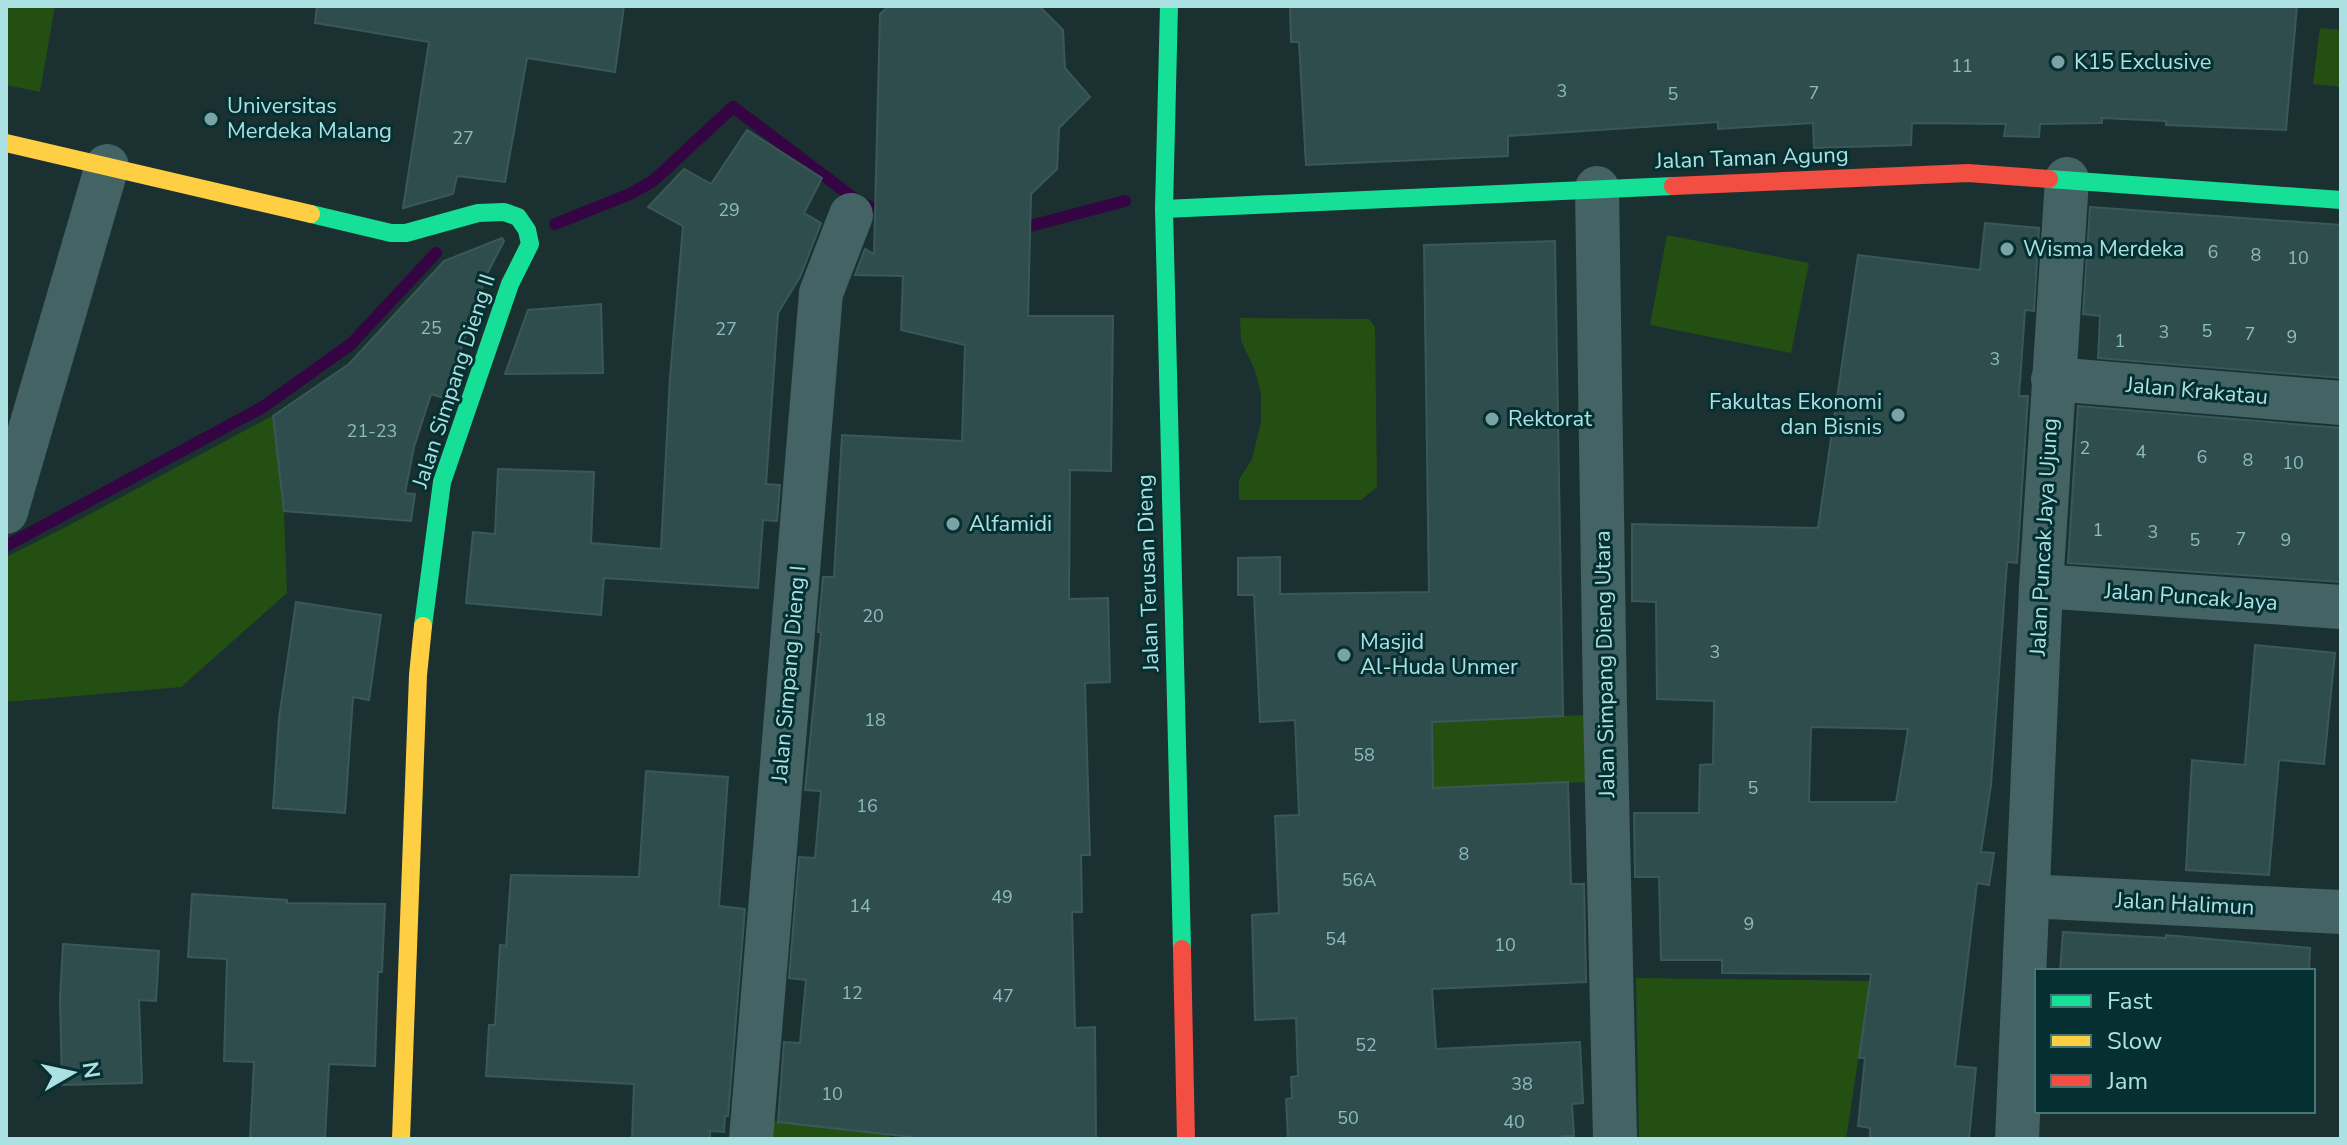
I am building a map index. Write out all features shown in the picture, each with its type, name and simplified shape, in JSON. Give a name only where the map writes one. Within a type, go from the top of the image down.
[{"type":"street","name":"Jalan Terusan Dieng","points":[[1169,6],[1164,209],[1186,1139]]},
{"type":"street","name":"Jalan Simpang Dieng II","points":[[6,143],[391,233],[406,233],[478,213],[504,212],[518,217],[527,230],[530,244],[510,284],[442,482],[430,561],[418,675],[401,1139]]},
{"type":"street","points":[[6,512],[107,166]]},
{"type":"street","name":"Jalan Taman Agung","points":[[1164,209],[1968,173],[2341,200]]},
{"type":"street","name":"Jalan Puncak Jaya Ujung","points":[[2017,1139],[2041,586],[2067,179]]},
{"type":"street","name":"Jalan Simpang Dieng Utara","points":[[1597,188],[1615,1139]]},
{"type":"street","name":"Jalan Simpang Dieng I","points":[[751,1139],[821,293],[851,215]]},
{"type":"street","name":"Jalan Krakatau","points":[[2053,379],[2341,403]]},
{"type":"street","name":"Jalan Puncak Jaya","points":[[2041,586],[2341,607]]},
{"type":"street","name":"Jalan Halimun","points":[[2028,896],[2341,912]]},
{"type":"green space","points":[[6,6],[55,6],[40,92],[6,85]]},
{"type":"green space","points":[[2320,28],[2341,30],[2341,87],[2313,84]]},
{"type":"green space","points":[[1667,235],[1809,263],[1791,353],[1650,325]]},
{"type":"green space","points":[[1240,318],[1369,319],[1375,327],[1377,487],[1361,500],[1239,500],[1239,480],[1252,459],[1261,423],[1261,394],[1255,370],[1241,341]]},
{"type":"green space","points":[[272,416],[284,511],[287,593],[181,687],[6,702],[6,557]]},
{"type":"green space","points":[[1585,715],[1586,782],[1433,788],[1432,722]]},
{"type":"green space","points":[[1636,978],[1870,981],[1846,1139],[1639,1139]]},
{"type":"green space","points":[[773,1121],[889,1134],[889,1139],[772,1139]]},
{"type":"building","points":[[317,6],[624,6],[615,72],[527,58],[505,182],[457,176],[453,194],[403,208],[429,42],[315,23]]},
{"type":"building","points":[[889,6],[1039,6],[1063,30],[1065,68],[1090,97],[1059,128],[1057,169],[1031,194],[1028,316],[1113,316],[1111,471],[1070,470],[1069,599],[1108,598],[1110,682],[1085,683],[1090,855],[1081,855],[1082,912],[1072,912],[1075,1028],[1095,1027],[1096,1139],[911,1139],[778,1122],[784,1042],[800,1043],[806,980],[789,978],[799,857],[815,858],[821,791],[805,790],[821,632],[818,632],[823,577],[834,577],[842,435],[962,441],[965,345],[901,330],[903,276],[855,275],[865,249],[874,254],[880,14]]},
{"type":"building","points":[[1290,6],[2297,6],[2286,130],[2166,125],[2166,121],[2102,118],[2102,123],[2040,124],[2039,137],[2004,136],[2006,124],[1912,123],[1911,145],[1814,148],[1813,123],[1718,129],[1718,122],[1508,136],[1508,156],[1306,165],[1299,42],[1291,42]]},
{"type":"building","points":[[747,130],[822,178],[804,213],[821,223],[800,277],[778,313],[766,484],[780,485],[777,521],[763,520],[758,588],[604,578],[601,615],[466,603],[473,532],[495,534],[498,469],[594,472],[591,543],[661,549],[670,377],[683,226],[648,207],[684,169],[711,184]]},
{"type":"building","points":[[2090,207],[2341,225],[2341,378],[2098,358],[2100,316],[2083,314]]},
{"type":"building","points":[[1985,223],[2039,228],[2034,311],[2025,310],[2019,396],[2028,396],[2017,563],[2007,562],[1991,785],[1981,852],[1994,853],[1989,885],[1977,883],[1955,1066],[1976,1068],[1969,1139],[1870,1139],[1870,1128],[1858,1126],[1865,1058],[1859,1058],[1871,974],[1722,973],[1722,960],[1661,960],[1659,877],[1635,877],[1634,813],[1699,813],[1700,765],[1713,764],[1714,701],[1657,699],[1656,602],[1632,601],[1632,524],[1818,528],[1858,255],[1980,270]],"holes":[[[1811,727],[1908,729],[1896,802],[1809,802]]]},
{"type":"building","points":[[502,238],[504,241],[486,276],[444,398],[431,394],[414,447],[405,493],[415,494],[411,521],[284,511],[273,416],[349,364],[444,261]]},
{"type":"building","points":[[1555,241],[1563,716],[1432,722],[1433,788],[1568,782],[1571,884],[1584,884],[1586,982],[1432,989],[1436,1049],[1580,1042],[1583,1103],[1572,1104],[1574,1136],[1563,1136],[1563,1139],[1288,1139],[1286,1099],[1292,1098],[1291,1077],[1298,1076],[1296,1018],[1255,1020],[1252,915],[1279,913],[1275,816],[1299,815],[1295,720],[1260,722],[1254,595],[1238,595],[1238,558],[1280,557],[1280,594],[1429,592],[1424,245]]},
{"type":"building","points":[[601,304],[603,373],[505,374],[528,310]]},
{"type":"building","points":[[2078,406],[2341,428],[2341,582],[2068,563]]},
{"type":"building","points":[[296,602],[381,615],[369,700],[353,697],[345,813],[273,808],[279,718]]},
{"type":"building","points":[[2255,645],[2335,653],[2324,764],[2279,760],[2269,875],[2186,870],[2192,760],[2245,765]]},
{"type":"building","points":[[646,771],[728,777],[719,906],[745,909],[728,1116],[725,1116],[724,1132],[710,1131],[710,1139],[632,1139],[634,1084],[486,1076],[489,1025],[495,1025],[500,945],[506,946],[511,875],[639,877]]},
{"type":"building","points":[[192,894],[287,900],[287,903],[385,904],[382,972],[378,972],[375,1066],[329,1064],[325,1139],[250,1139],[254,1062],[224,1061],[227,959],[188,957]]},
{"type":"building","points":[[2063,932],[2166,938],[2166,935],[2310,948],[2309,969],[2060,969]]},
{"type":"building","points":[[63,944],[159,951],[156,1001],[139,1000],[142,1083],[62,1085],[60,999]]},
{"type":"waterway","points":[[555,224],[630,194],[653,181],[733,107],[859,202],[889,214]]},
{"type":"waterway","points":[[1015,230],[1125,201]]},
{"type":"waterway","points":[[6,546],[263,407],[351,344],[436,253]]},
{"type":"traffic: fast","points":[[1169,6],[1164,209],[1182,949]]},
{"type":"traffic: fast","points":[[2049,179],[2341,200]]},
{"type":"traffic: fast","points":[[1164,209],[1673,186]]},
{"type":"traffic: fast","points":[[311,214],[391,233],[406,233],[478,213],[504,212],[518,217],[527,230],[530,244],[510,284],[442,482],[423,626]]},
{"type":"traffic: slow","points":[[6,143],[311,214]]},
{"type":"traffic: slow","points":[[401,1139],[418,675],[423,626]]},
{"type":"traffic: jam","points":[[1673,186],[1968,173],[2049,179]]},
{"type":"traffic: jam","points":[[1182,949],[1186,1139]]},
{"type":"place","name":"K15 Exclusive","points":[[2058,62]]},
{"type":"place","name":"Universitas Merdeka Malang","points":[[211,119]]},
{"type":"place","name":"Wisma Merdeka","points":[[2007,249]]},
{"type":"place","name":"Fakultas Ekonomi dan Bisnis","points":[[1898,415]]},
{"type":"place","name":"Rektorat","points":[[1492,419]]},
{"type":"place","name":"Alfamidi","points":[[953,524]]},
{"type":"place","name":"Masjid Al-Huda Unmer","points":[[1344,655]]}]
